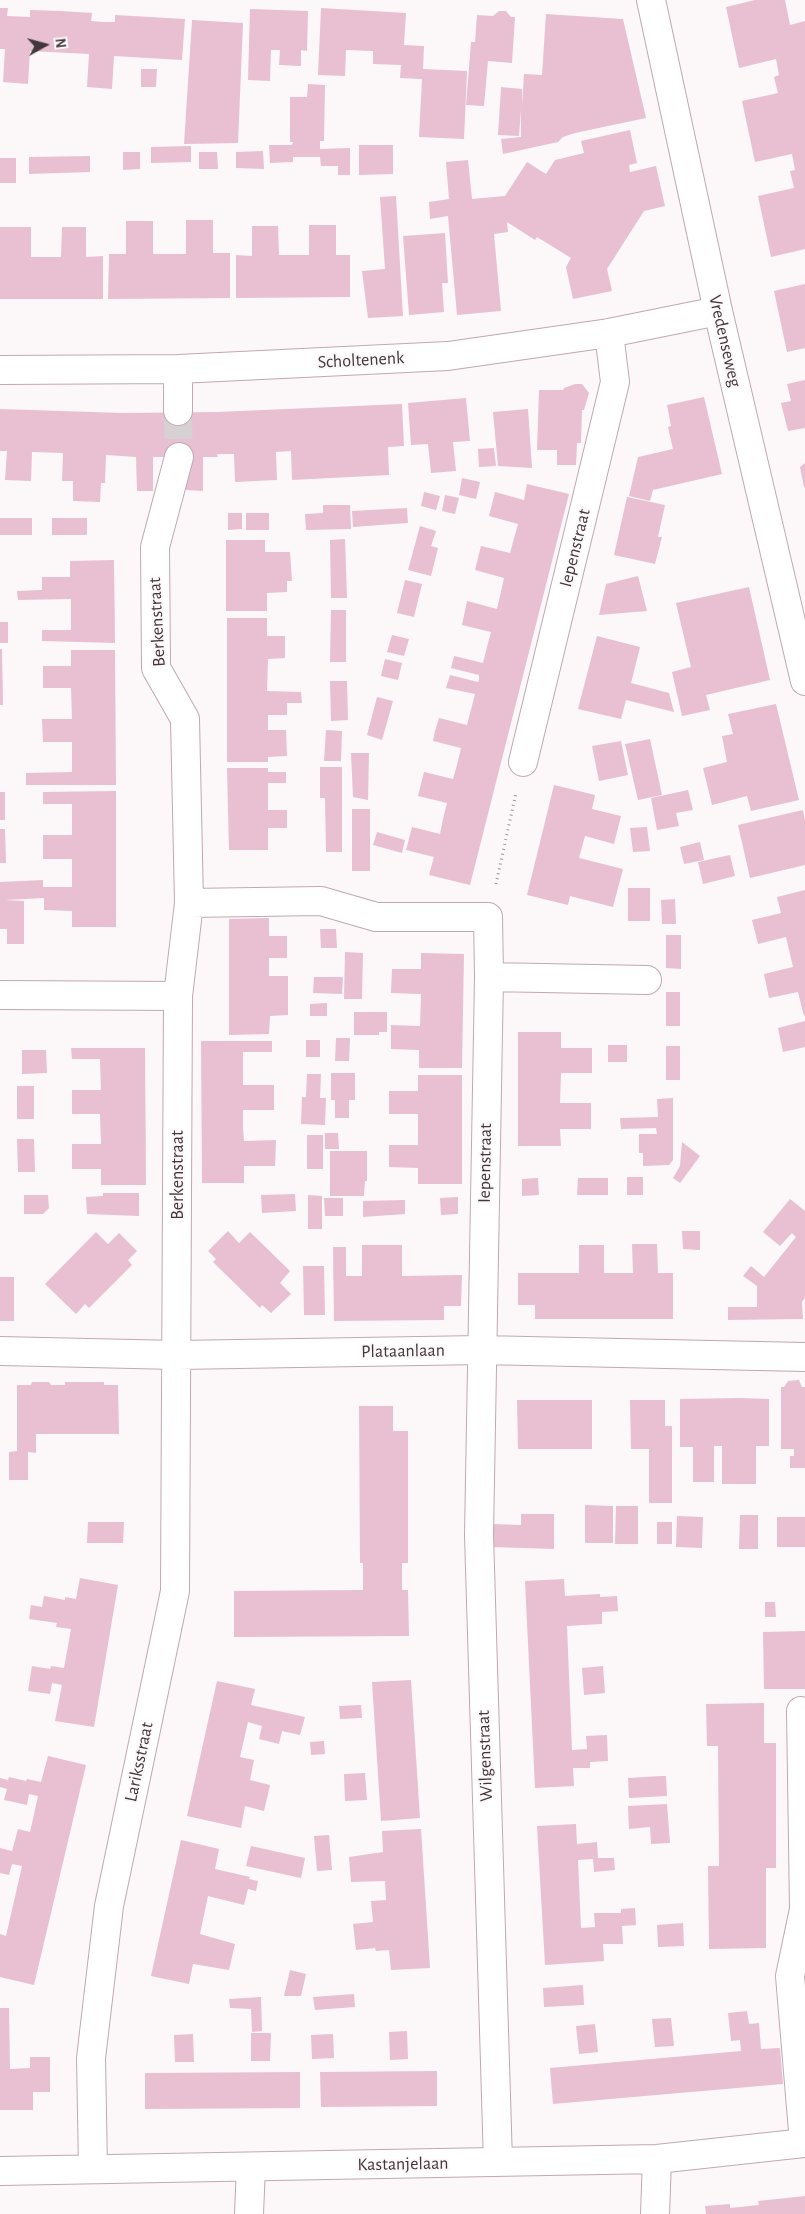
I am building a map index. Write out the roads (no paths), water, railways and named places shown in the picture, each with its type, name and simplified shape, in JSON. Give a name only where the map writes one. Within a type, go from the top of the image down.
[{"type":"street","name":"Vredenseweg","points":[[651,0],[718,310],[805,681]]},
{"type":"street","name":"Scholtenenk","points":[[0,370],[178,369],[448,356],[609,332],[718,310]]},
{"type":"street","name":"Iepenstraat","points":[[523,762],[615,382],[609,332]]},
{"type":"street","points":[[178,369],[178,412]]},
{"type":"street","name":"Berkenstraat","points":[[177,1355],[178,996],[190,903],[185,719],[156,668],[155,547],[179,457]]},
{"type":"street","name":"Iepenstraat","points":[[190,903],[321,902],[376,917],[488,916],[489,977],[482,1350]]},
{"type":"street","points":[[489,977],[647,980]]},
{"type":"street","points":[[0,995],[178,996]]},
{"type":"street","name":"Plataanlaan","points":[[0,1351],[177,1355],[482,1350],[805,1357]]},
{"type":"street","name":"Wilgenstraat","points":[[482,1350],[479,1535],[498,2162]]},
{"type":"street","name":"Lariksstraat","points":[[93,2168],[91,2058],[109,1906],[175,1590],[177,1355]]},
{"type":"street","points":[[801,1711],[804,1909],[790,1976],[804,2143]]},
{"type":"street","name":"Kastanjelaan","points":[[0,2171],[657,2159],[804,2143]]},
{"type":"street","points":[[655,2214],[657,2159]]},
{"type":"street","points":[[249,2214],[251,2167]]},
{"type":"tunnel","points":[[178,411],[179,457]]}]
